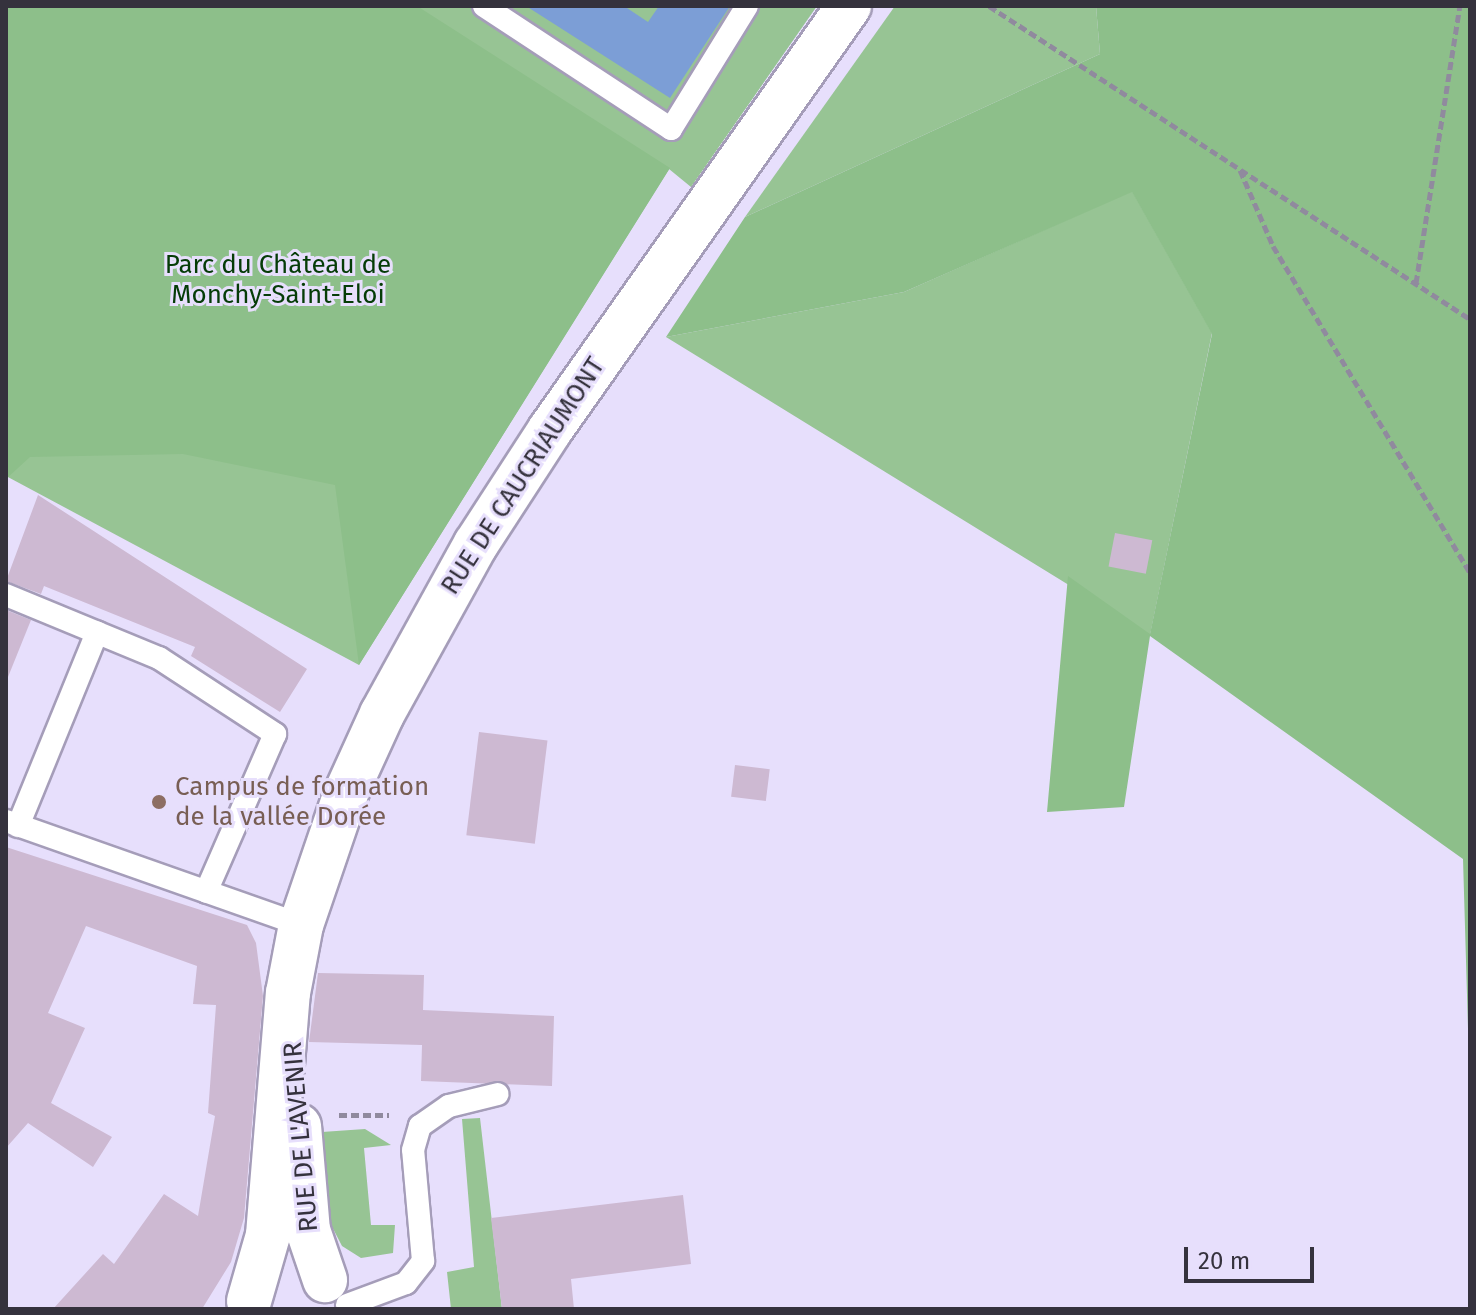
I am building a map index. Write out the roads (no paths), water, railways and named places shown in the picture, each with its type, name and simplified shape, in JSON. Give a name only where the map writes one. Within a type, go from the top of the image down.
[{"type":"street","name":"RUE DE CAUCRIAUMONT","points":[[288,993],[301,925],[336,819],[382,714],[476,544],[677,243],[849,6]]},
{"type":"street","name":"RUE DE L'AVENIR","points":[[288,993],[308,1230],[340,1298]]},
{"type":"street","points":[[248,1305],[268,1235],[288,993]]},
{"type":"street","points":[[248,1305],[278,1275],[297,1272],[340,1298]]},
{"type":"lane","points":[[484,6],[671,129],[747,6]]},
{"type":"lane","points":[[6,595],[159,658],[275,734],[206,892]]},
{"type":"lane","points":[[97,632],[12,824],[301,925]]},
{"type":"lane","points":[[340,1298],[406,1283],[423,1261],[413,1150],[420,1126],[449,1106],[498,1094]]},
{"type":"water","points":[[526,6],[624,6],[648,22],[659,6],[730,6],[670,98]]},
{"type":"place","name":"Campus de formation de la vallée Dorée","points":[[159,802]]},
{"type":"park label","name":"Parc du Château de Monchy-Saint-Eloi","points":[[278,280]]}]
